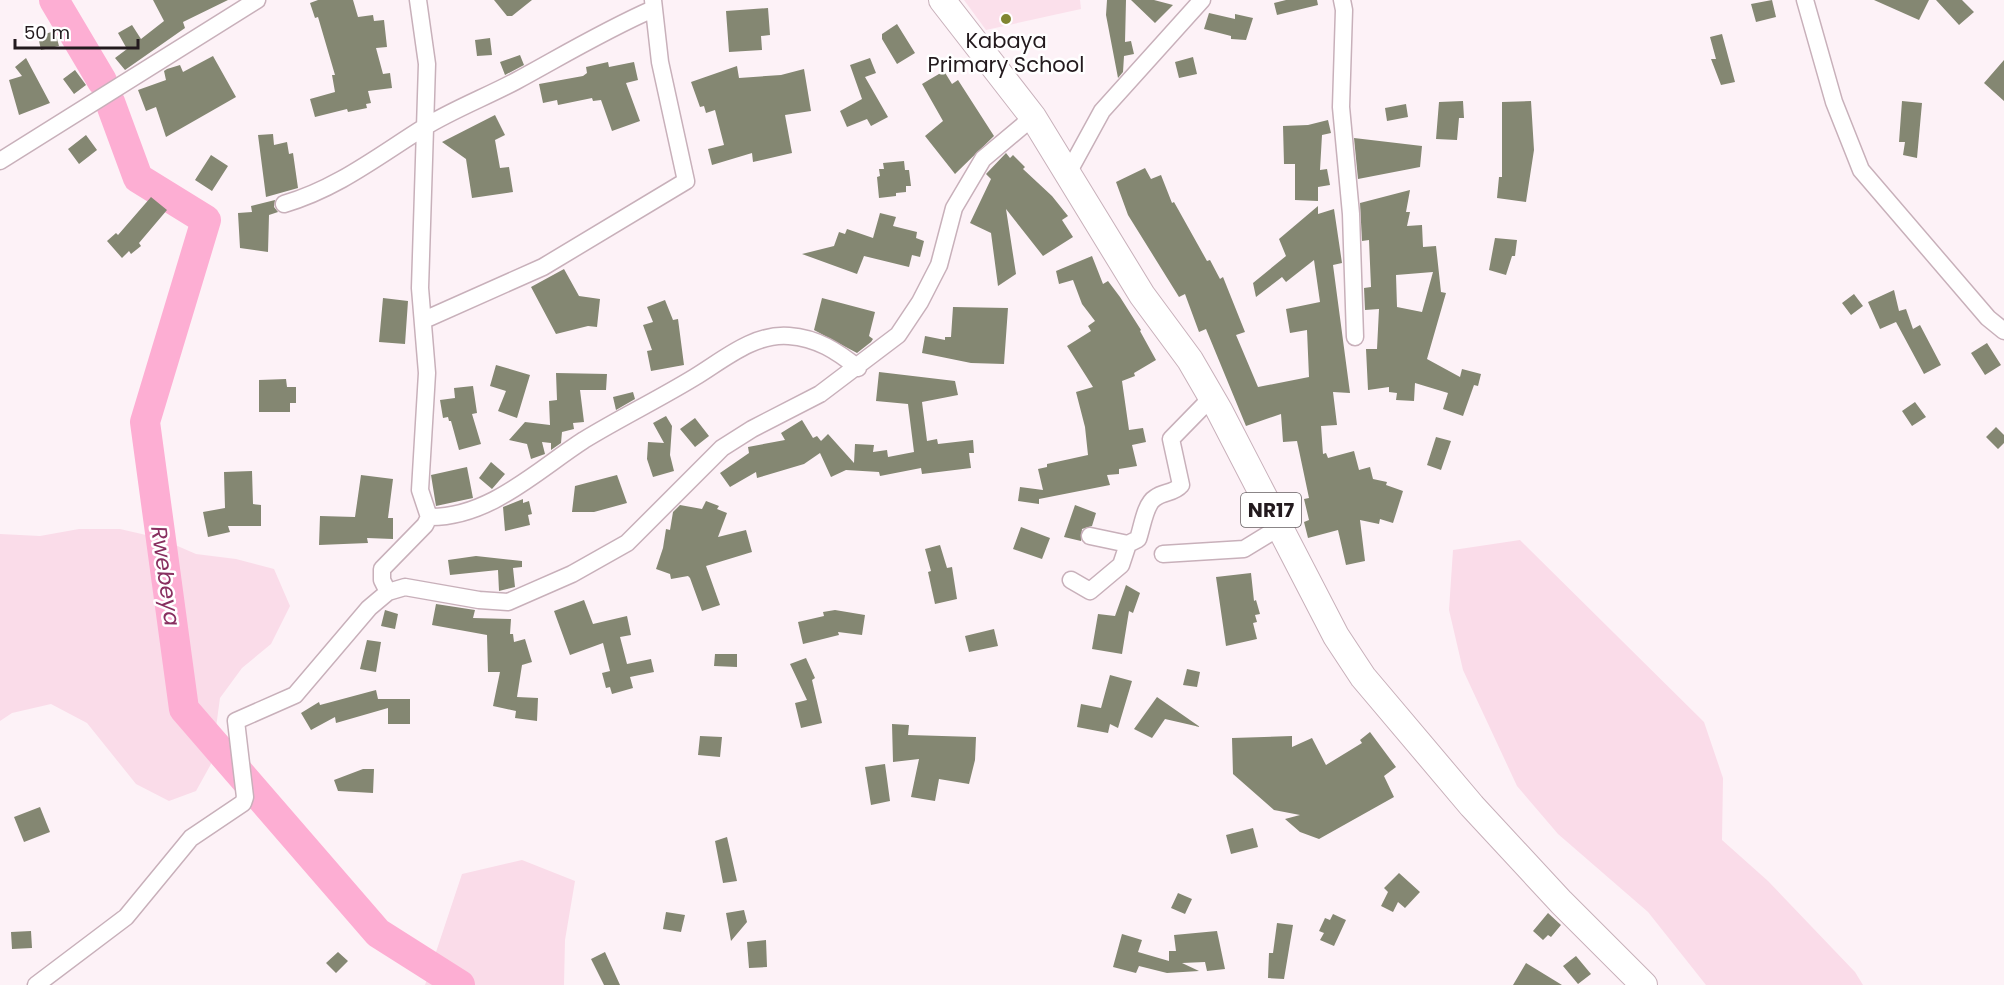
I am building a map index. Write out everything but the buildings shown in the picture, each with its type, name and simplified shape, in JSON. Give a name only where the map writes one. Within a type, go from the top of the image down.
[{"type":"main road","name":"NR17","points":[[942,0],[1034,117],[1067,176],[1142,295],[1190,360],[1212,397],[1336,636],[1387,708],[1561,902],[1644,985]]},
{"type":"street","points":[[0,161],[257,0]]},
{"type":"street","points":[[388,592],[382,580],[382,569],[425,525],[429,517],[420,490],[427,374],[420,288],[427,64],[418,0]]},
{"type":"street","points":[[1067,176],[1102,111],[1202,0]]},
{"type":"street","points":[[1342,0],[1344,10],[1341,107],[1351,214],[1355,337]]},
{"type":"street","points":[[1805,0],[1834,102],[1861,170],[1988,318],[2004,332]]},
{"type":"street","points":[[284,204],[310,196],[356,173],[424,127],[515,81],[653,4],[660,62],[686,181],[543,267],[424,320]]},
{"type":"street","points":[[36,985],[126,916],[191,838],[243,803],[245,796],[236,721],[295,695],[369,608],[388,592],[405,587],[479,600],[508,602],[572,574],[627,543],[722,448],[752,429],[820,394],[858,368],[898,335],[920,302],[939,265],[954,208],[983,159],[1034,117]]},
{"type":"street","points":[[429,517],[447,518],[483,507],[585,440],[690,381],[738,349],[787,336],[815,341],[835,349],[858,368]]},
{"type":"street","points":[[1090,536],[1128,544],[1138,539],[1149,506],[1155,498],[1175,492],[1181,485],[1171,439],[1212,397]]},
{"type":"street","points":[[1163,554],[1244,549],[1280,527]]},
{"type":"street","points":[[1071,580],[1090,591],[1121,565],[1128,544]]},
{"type":"shaded area","name":"Kabaya Primary School","points":[[964,0],[1080,0],[1081,9],[986,30]]},
{"type":"shaded area","points":[[79,529],[120,529],[159,538],[196,554],[236,559],[274,569],[290,606],[271,644],[242,668],[220,698],[211,764],[196,791],[169,801],[136,784],[87,723],[51,704],[12,713],[0,721],[0,534],[40,536]]},
{"type":"shaded area","points":[[1520,540],[1704,722],[1723,778],[1722,840],[1768,881],[1855,972],[1863,985],[1706,985],[1648,912],[1558,834],[1517,786],[1463,670],[1449,610],[1453,550]]},
{"type":"shaded area","points":[[522,860],[575,881],[565,940],[564,985],[425,985],[462,874]]},
{"type":"waterway","name":"Rwebeya","points":[[54,0],[102,81]]},
{"type":"waterway","name":"Rwebeya","points":[[110,102],[138,178],[206,220],[145,422],[184,709],[378,933],[460,985]]},
{"type":"place","name":"Kabaya Primary School","points":[[1006,19]]}]
